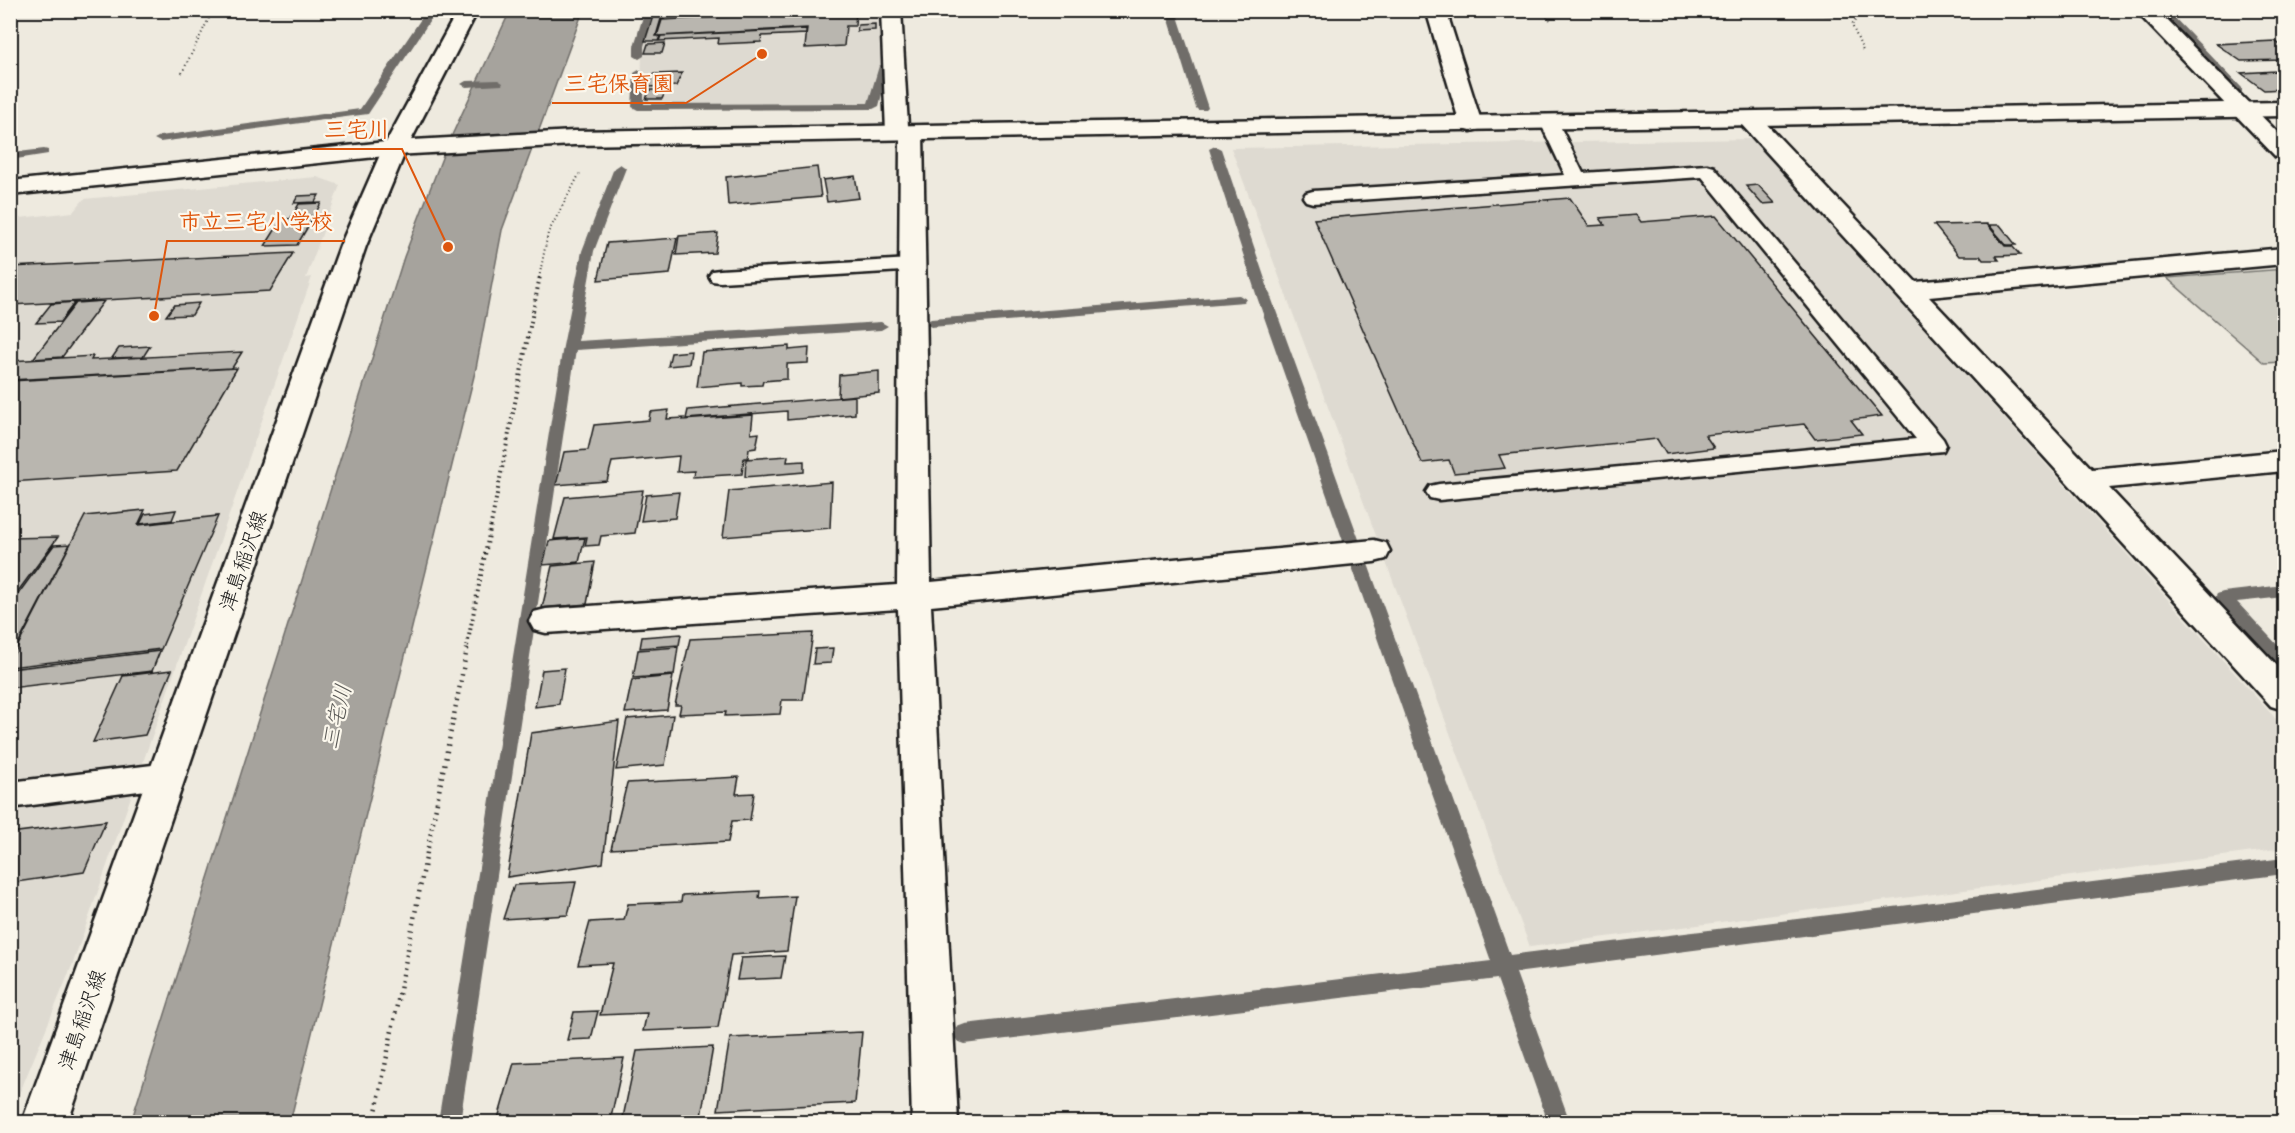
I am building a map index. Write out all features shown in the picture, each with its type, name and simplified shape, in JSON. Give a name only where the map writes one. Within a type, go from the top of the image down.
[{"type":"street","name":"津島稲沢線","points":[[45,1122],[169,775],[353,246],[407,147],[468,10]]},
{"type":"street","points":[[891,10],[905,132],[911,265],[914,596],[935,1122]]},
{"type":"street","points":[[1436,10],[1471,123]]},
{"type":"street","points":[[2145,10],[2284,152]]},
{"type":"street","points":[[10,188],[407,147],[598,137],[2284,109]]},
{"type":"street","points":[[1749,119],[2284,696]]},
{"type":"street","points":[[1908,291],[2284,256]]},
{"type":"street","points":[[2084,480],[2284,461]]},
{"type":"street","points":[[546,621],[914,596],[1374,551]]},
{"type":"lane","points":[[1549,122],[1577,180]]},
{"type":"lane","points":[[1313,198],[1707,171],[1934,445],[1439,492]]},
{"type":"lane","points":[[720,276],[911,265]]},
{"type":"lane","points":[[10,795],[169,775]]},
{"type":"path","points":[[182,73],[213,10]]},
{"type":"path","points":[[1542,10],[1550,20]]},
{"type":"path","points":[[1859,10],[1860,14],[1852,25],[1863,51]]},
{"type":"path","points":[[374,1122],[548,234],[598,137]]},
{"type":"shaded area","points":[[653,11],[880,11],[882,62],[871,104],[641,105],[642,46]]},
{"type":"shaded area","points":[[1752,139],[2284,728],[2284,848],[1530,947],[1231,148]]},
{"type":"shaded area","points":[[317,177],[340,185],[306,278],[312,277],[73,963],[11,1114],[11,219],[73,212],[84,199]]},
{"type":"shaded area","points":[[2284,269],[2284,362],[2264,363],[2167,278]]},
{"type":"water","points":[[510,11],[583,11],[502,230],[476,368],[290,1122],[131,1122],[404,257],[445,150]]},
{"type":"building","points":[[655,10],[667,10],[664,19],[661,19],[656,36],[660,36],[658,41],[645,41]]},
{"type":"building","points":[[856,10],[855,26],[846,26],[844,46],[805,48],[807,28],[657,36],[662,20]]},
{"type":"building","points":[[717,13],[716,17],[693,18],[694,14]]},
{"type":"building","points":[[875,24],[875,30],[857,31],[858,25]]},
{"type":"building","points":[[806,29],[806,34],[762,36],[761,42],[718,44],[719,38],[659,41],[661,36]]},
{"type":"building","points":[[2275,41],[2284,48],[2284,53],[2282,53],[2284,60],[2241,61],[2216,44]]},
{"type":"building","points":[[665,43],[662,53],[645,53],[648,44]]},
{"type":"building","points":[[2276,71],[2284,78],[2284,89],[2264,90],[2241,73]]},
{"type":"building","points":[[682,73],[676,86],[648,87],[654,74]]},
{"type":"building","points":[[650,90],[666,90],[662,99],[646,99]]},
{"type":"building","points":[[817,167],[821,197],[728,205],[726,177]]},
{"type":"building","points":[[855,176],[859,198],[827,202],[823,180]]},
{"type":"building","points":[[1758,185],[1775,203],[1762,204],[1746,186]]},
{"type":"building","points":[[319,195],[315,202],[294,203],[298,196]]},
{"type":"building","points":[[1570,198],[1589,226],[1605,225],[1600,218],[1636,215],[1641,222],[1716,216],[1882,416],[1851,420],[1862,434],[1815,439],[1804,424],[1705,435],[1714,448],[1666,454],[1657,439],[1499,455],[1505,468],[1454,473],[1449,460],[1422,463],[1314,219]]},
{"type":"building","points":[[321,203],[314,216],[291,218],[299,204]]},
{"type":"building","points":[[313,218],[297,245],[265,246],[282,219]]},
{"type":"building","points":[[1987,224],[2005,246],[2012,246],[2020,255],[1996,256],[1999,260],[1983,260],[1980,256],[1959,256],[1934,225]]},
{"type":"building","points":[[1989,225],[2000,225],[2016,245],[2006,245]]},
{"type":"building","points":[[718,233],[715,253],[676,255],[679,236]]},
{"type":"building","points":[[677,238],[670,274],[598,280],[607,243]]},
{"type":"building","points":[[293,253],[270,291],[10,305],[10,267]]},
{"type":"building","points":[[104,301],[62,357],[33,359],[76,303]]},
{"type":"building","points":[[75,302],[60,322],[36,323],[51,304]]},
{"type":"building","points":[[199,303],[192,315],[166,316],[174,305]]},
{"type":"building","points":[[150,346],[143,357],[112,358],[119,348]]},
{"type":"building","points":[[789,346],[789,350],[809,348],[808,363],[787,364],[787,379],[763,381],[762,385],[742,386],[742,383],[697,387],[702,352]]},
{"type":"building","points":[[691,351],[689,364],[668,366],[671,353]]},
{"type":"building","points":[[242,352],[232,368],[10,380],[10,361],[93,356],[91,360]]},
{"type":"building","points":[[237,368],[177,471],[10,482],[10,381]]},
{"type":"building","points":[[879,371],[879,393],[838,397],[839,375]]},
{"type":"building","points":[[855,396],[855,414],[787,420],[787,411],[686,419],[688,410]]},
{"type":"building","points":[[669,410],[667,419],[753,415],[751,434],[759,433],[756,448],[749,449],[748,458],[744,458],[742,474],[693,477],[694,471],[677,472],[679,456],[612,462],[607,481],[556,485],[564,452],[588,450],[594,425],[649,420],[650,412]]},
{"type":"building","points":[[788,456],[787,462],[804,461],[804,472],[745,477],[746,459]]},
{"type":"building","points":[[832,482],[830,528],[723,537],[729,491]]},
{"type":"building","points":[[643,490],[635,533],[601,536],[599,545],[585,546],[587,537],[554,539],[565,497]]},
{"type":"building","points":[[679,492],[675,518],[641,521],[646,495]]},
{"type":"building","points":[[145,510],[138,525],[218,516],[161,649],[10,667],[10,661],[85,516]]},
{"type":"building","points":[[176,510],[172,520],[140,524],[145,514]]},
{"type":"building","points":[[58,537],[10,602],[10,538]]},
{"type":"building","points":[[585,538],[579,562],[543,565],[549,541]]},
{"type":"building","points":[[70,544],[10,659],[10,605],[54,545]]},
{"type":"building","points":[[595,562],[587,604],[542,608],[552,566]]},
{"type":"building","points":[[813,633],[803,700],[782,700],[780,714],[725,716],[726,712],[679,714],[681,705],[675,705],[690,639]]},
{"type":"building","points":[[681,634],[679,645],[640,648],[642,637]]},
{"type":"building","points":[[678,647],[674,675],[633,678],[638,650]]},
{"type":"building","points":[[833,648],[831,663],[813,664],[815,649]]},
{"type":"building","points":[[160,651],[152,671],[10,688],[10,669]]},
{"type":"building","points":[[565,668],[559,704],[535,707],[542,670]]},
{"type":"building","points":[[172,670],[145,735],[93,742],[123,676]]},
{"type":"building","points":[[673,676],[667,710],[625,713],[632,680]]},
{"type":"building","points":[[673,715],[665,765],[616,770],[627,719]]},
{"type":"building","points":[[619,721],[603,863],[507,877],[531,733]]},
{"type":"building","points":[[739,777],[736,794],[754,793],[750,820],[732,821],[728,842],[611,849],[627,783]]},
{"type":"building","points":[[106,821],[84,872],[10,883],[10,833]]},
{"type":"building","points":[[576,882],[568,915],[503,919],[514,885]]},
{"type":"building","points":[[760,891],[759,898],[795,896],[787,951],[731,955],[718,1028],[643,1031],[647,1013],[600,1015],[613,963],[578,965],[590,922],[624,920],[628,904],[681,902],[682,895]]},
{"type":"building","points":[[785,956],[781,978],[737,980],[741,958]]},
{"type":"building","points":[[598,1011],[591,1039],[567,1040],[574,1012]]},
{"type":"building","points":[[862,1032],[855,1103],[718,1110],[730,1038]]},
{"type":"building","points":[[713,1047],[700,1122],[622,1122],[637,1051]]},
{"type":"building","points":[[624,1058],[610,1122],[497,1122],[514,1063]]},
{"type":"building","points":[[744,1116],[743,1122],[710,1122],[711,1117]]},
{"type":"waterway","points":[[160,139],[364,112],[432,10]]},
{"type":"waterway","points":[[639,56],[639,46],[650,10]]},
{"type":"waterway","points":[[1171,10],[1202,108]]},
{"type":"waterway","points":[[1732,10],[1852,14],[1850,10]]},
{"type":"waterway","points":[[2161,10],[2238,90]]},
{"type":"waterway","points":[[639,73],[638,107],[873,106],[884,66]]},
{"type":"waterway","points":[[466,84],[498,83]]},
{"type":"waterway","points":[[2281,133],[2284,137]]},
{"type":"waterway","points":[[1215,149],[1264,297],[1504,969]]},
{"type":"waterway","points":[[10,157],[44,152]]},
{"type":"waterway","points":[[570,346],[588,251],[620,168]]},
{"type":"waterway","points":[[931,323],[1239,299]]},
{"type":"waterway","points":[[570,346],[881,326]]},
{"type":"waterway","points":[[449,1122],[570,346]]},
{"type":"waterway","points":[[2284,591],[2223,598],[2284,663]]},
{"type":"waterway","points":[[1503,965],[2284,866]]},
{"type":"waterway","points":[[965,1034],[1504,969]]},
{"type":"waterway","points":[[1504,969],[1559,1122]]},
{"type":"place","name":"三宅保育園","points":[[762,54]]},
{"type":"place","name":"三宅川","points":[[448,247]]},
{"type":"place","name":"市立三宅小学校","points":[[154,316]]}]
